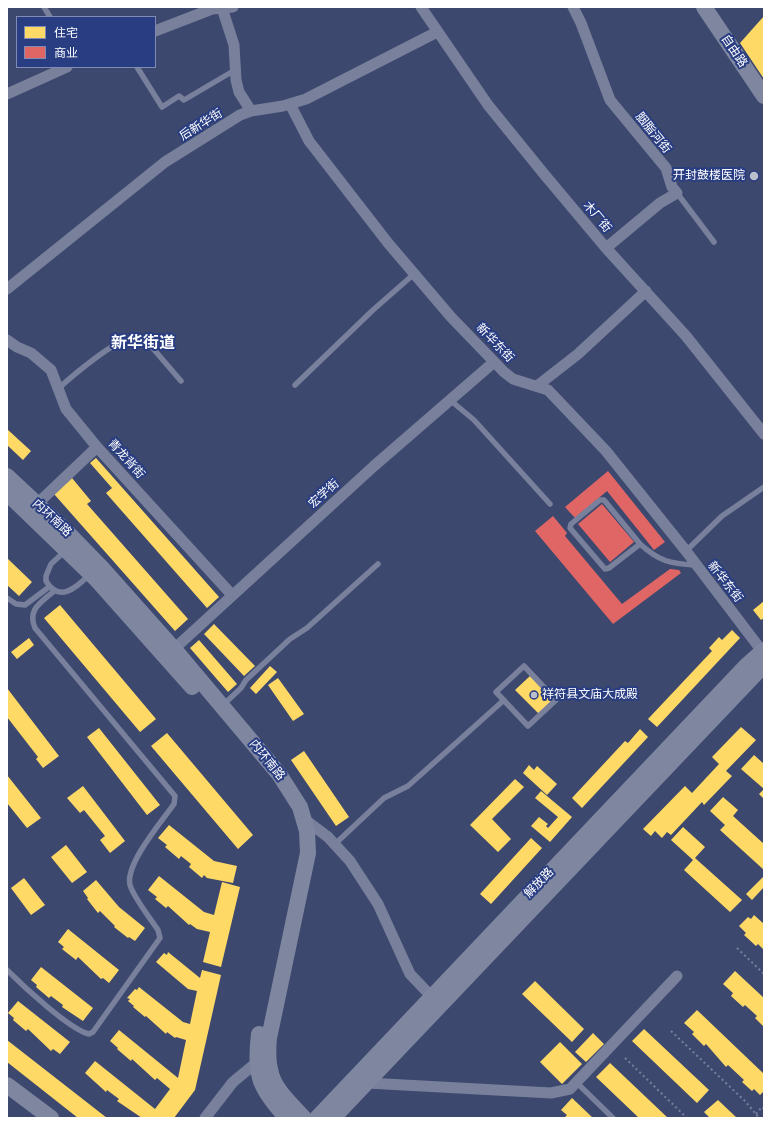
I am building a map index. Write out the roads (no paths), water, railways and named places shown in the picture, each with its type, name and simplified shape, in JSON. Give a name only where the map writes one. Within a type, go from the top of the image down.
[{"type":"street","name":"木厂街","points":[[421,7],[488,105],[606,248],[686,336],[764,434]]},
{"type":"street","name":"胭脂河街","points":[[573,7],[581,22],[610,100],[666,168],[672,187],[677,193]]},
{"type":"street","name":"自由路","points":[[704,7],[764,96]]},
{"type":"street","points":[[156,32],[219,8],[232,35],[239,92],[251,111]]},
{"type":"street","name":"后新华街","points":[[7,289],[165,162],[240,115],[251,111],[290,104],[306,99],[437,32]]},
{"type":"street","points":[[7,94],[65,68]]},
{"type":"street","name":"新华东街","points":[[290,104],[309,141],[414,274],[451,317],[494,362],[513,379],[548,390],[606,451],[686,551],[763,655]]},
{"type":"street","points":[[606,248],[660,203],[677,193]]},
{"type":"street","points":[[537,386],[578,354],[646,291]]},
{"type":"street","name":"青龙背街","points":[[7,340],[17,347],[31,353],[51,370],[66,410],[97,447],[232,595]]},
{"type":"street","name":"宏学街","points":[[174,649],[450,399],[494,362]]},
{"type":"street","points":[[37,504],[97,447]]},
{"type":"street","name":"内环南路","points":[[7,476],[102,568],[174,649],[287,784],[304,818],[307,831],[308,853],[267,1053],[268,1068],[272,1080],[289,1103],[304,1118]]},
{"type":"street","name":"内环南路","points":[[7,493],[91,573],[267,773],[283,796],[293,817],[298,839],[294,870],[259,1034],[256,1063],[260,1079],[268,1097],[287,1118]]},
{"type":"street","name":"解放路","points":[[317,1118],[431,996],[763,655]]},
{"type":"street","name":"解放路","points":[[333,1118],[763,655]]},
{"type":"street","points":[[304,818],[335,844],[350,862],[378,904],[410,974],[431,996]]},
{"type":"street","points":[[367,1082],[551,1093],[570,1089],[677,976]]},
{"type":"street","points":[[205,1118],[233,1082],[256,1063]]},
{"type":"street","points":[[7,1085],[51,1118]]},
{"type":"lane","points":[[44,7],[49,16]]},
{"type":"lane","points":[[139,68],[162,107],[179,96],[184,100],[236,70]]},
{"type":"lane","points":[[677,193],[714,242]]},
{"type":"lane","points":[[295,385],[372,310],[414,274]]},
{"type":"lane","points":[[58,389],[77,371],[125,339],[138,336],[144,338],[182,381]]},
{"type":"lane","points":[[450,399],[474,420],[550,504]]},
{"type":"lane","points":[[686,551],[722,516],[764,487]]},
{"type":"lane","points":[[640,544],[609,568],[605,569],[570,528],[571,524],[600,500],[604,500],[640,544],[651,554],[670,563],[695,565]]},
{"type":"lane","points":[[51,589],[46,581],[48,571],[66,549]]},
{"type":"lane","points":[[222,706],[241,688],[246,680],[290,639],[307,628],[378,564]]},
{"type":"lane","points":[[7,598],[16,604],[28,603],[51,589],[71,590],[91,573]]},
{"type":"lane","points":[[7,970],[25,988],[73,1025],[86,1033],[93,1032],[160,938],[158,930],[131,888],[130,877],[134,863],[143,847],[176,799],[171,791],[35,628],[32,620],[34,610],[51,589]]},
{"type":"lane","points":[[28,603],[34,610]]},
{"type":"lane","points":[[524,666],[556,700],[528,726],[504,700],[496,692],[524,666]]},
{"type":"lane","points":[[335,844],[384,798],[408,786],[504,700]]},
{"type":"lane","points":[[576,1082],[613,1118]]},
{"type":"place","name":"开封鼓楼医院","points":[[754,176]]},
{"type":"place","name":"祥符县文庙大成殿","points":[[534,695]]},
{"type":"district","name":"新华街道","points":[[143,343]]}]
